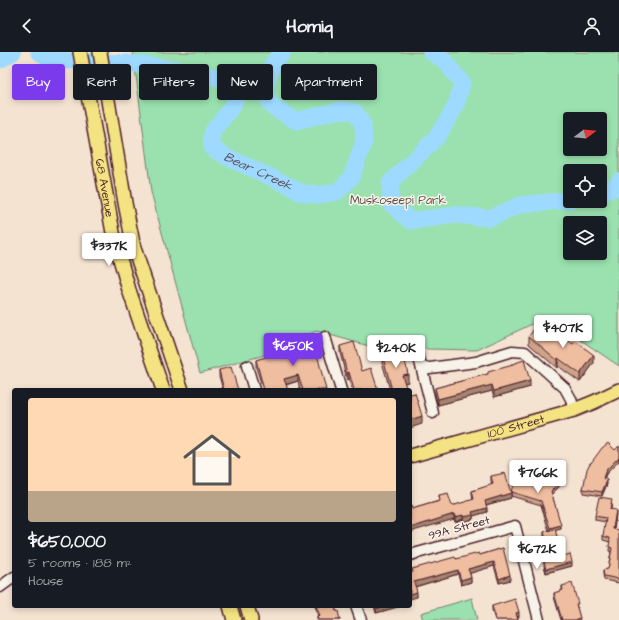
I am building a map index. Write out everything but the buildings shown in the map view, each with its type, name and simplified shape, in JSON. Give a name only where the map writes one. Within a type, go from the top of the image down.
[{"type":"main road","name":"68 Avenue","points":[[80,52],[108,210],[120,260],[163,388]]},
{"type":"main road","name":"68 Avenue","points":[[100,52],[134,248],[181,388]]},
{"type":"main road","name":"100 Street","points":[[412,455],[574,410],[619,390]]},
{"type":"main road","points":[[231,608],[234,620]]},
{"type":"main road","points":[[248,608],[251,620]]},
{"type":"street","points":[[325,337],[340,388]]},
{"type":"street","points":[[422,369],[476,362],[512,351],[525,352],[565,388],[572,399],[574,410]]},
{"type":"street","points":[[419,358],[433,413]]},
{"type":"street","points":[[247,366],[253,388]]},
{"type":"street","name":"99A Street","points":[[412,554],[514,526],[539,620]]},
{"type":"street","points":[[0,587],[12,579]]},
{"type":"street","points":[[357,608],[360,620]]},
{"type":"green space","name":"Muskoseepi Park","points":[[133,52],[619,52],[619,366],[547,317],[477,350],[376,348],[316,331],[268,354],[200,373],[151,192],[139,100],[209,100],[209,64],[139,64],[139,99]]},
{"type":"green space","points":[[472,598],[477,620],[423,620],[421,613]]},
{"type":"waterway","name":"Bear Creek","points":[[0,60],[13,52]]},
{"type":"waterway","name":"Bear Creek","points":[[39,52],[53,60],[126,63],[196,72],[219,78],[233,87],[236,98],[213,131],[211,141],[212,148],[227,157],[290,186],[299,192],[318,195],[337,192],[351,178],[364,142],[363,125],[355,112],[340,110],[296,121],[271,106],[265,92],[268,77],[274,62],[283,52]]},
{"type":"waterway","name":"Bear Creek","points":[[431,52],[444,60],[462,83],[456,106],[437,137],[390,183],[391,204],[411,221],[455,215],[490,218],[520,205],[563,201]]},
{"type":"waterway","name":"Bear Creek","points":[[607,190],[614,188],[619,181]]}]
